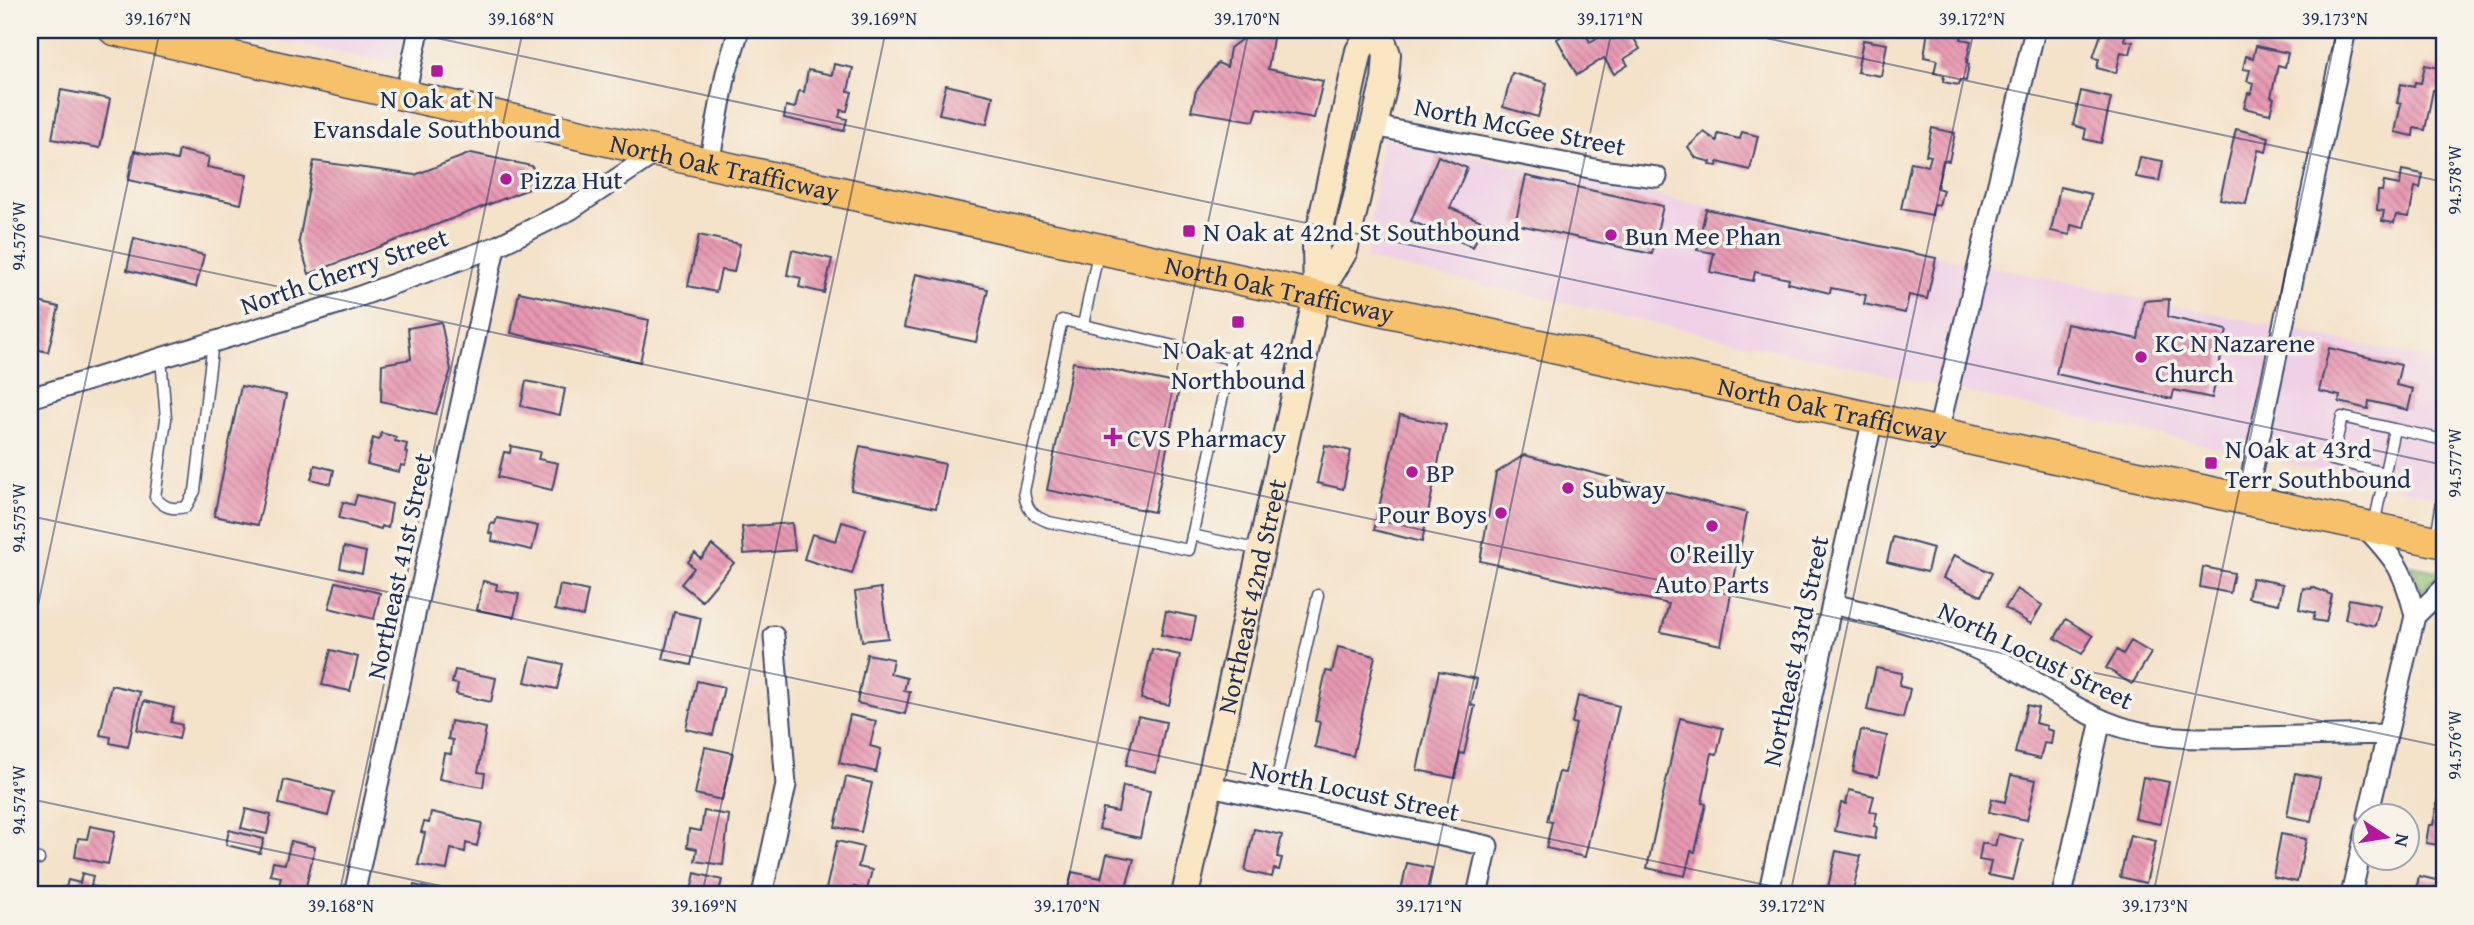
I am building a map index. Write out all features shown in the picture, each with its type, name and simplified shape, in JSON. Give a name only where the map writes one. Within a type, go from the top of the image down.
[{"type":"main road","name":"North Oak Trafficway","points":[[114,30],[657,152],[2440,542]]},
{"type":"main road","points":[[1317,296],[1316,247],[1359,51],[1371,30]]},
{"type":"main road","points":[[1317,296],[1344,251],[1385,80],[1387,54],[1378,30]]},
{"type":"main road","name":"Northeast 42nd Street","points":[[1185,895],[1317,296]]},
{"type":"street","points":[[405,95],[419,30]]},
{"type":"street","points":[[709,163],[726,73],[739,30]]},
{"type":"street","points":[[1938,432],[2035,30]]},
{"type":"street","points":[[2246,500],[2346,30]]},
{"type":"street","name":"North McGee Street","points":[[1375,123],[1390,129],[1587,167],[1657,177]]},
{"type":"street","name":"North Cherry Street","points":[[30,398],[341,303],[495,247],[570,210],[657,152]]},
{"type":"street","name":"Northeast 41st Street","points":[[354,895],[495,247]]},
{"type":"street","name":"Northeast 43rd Street","points":[[1768,895],[1873,418]]},
{"type":"street","points":[[2369,527],[2394,558],[2408,585],[2415,616],[2371,802]]},
{"type":"street","points":[[2415,616],[2444,588]]},
{"type":"street","name":"North Locust Street","points":[[1832,604],[1892,618],[1944,635],[2025,674],[2069,705],[2127,729],[2180,738],[2386,734]]},
{"type":"street","points":[[762,895],[786,785],[774,636]]},
{"type":"street","points":[[2062,895],[2102,720]]},
{"type":"street","name":"North Locust Street","points":[[1210,786],[1489,846],[1477,895]]},
{"type":"street","points":[[2351,895],[2356,872]]},
{"type":"lane","points":[[1083,325],[1099,248]]},
{"type":"lane","points":[[1062,320],[1083,325],[1231,359],[1189,550],[1049,522],[1034,517],[1026,506],[1024,491],[1062,320]]},
{"type":"lane","points":[[161,358],[166,419],[155,497],[162,506],[176,509],[186,507],[195,491],[213,342]]},
{"type":"lane","points":[[2385,473],[2332,460],[2342,417],[2444,440]]},
{"type":"lane","points":[[2369,527],[2385,473],[2394,429]]},
{"type":"lane","points":[[2440,542],[2444,490]]},
{"type":"lane","points":[[1192,535],[1261,550]]},
{"type":"lane","points":[[1272,799],[1318,595]]},
{"type":"shaded area","points":[[229,30],[407,30],[398,56],[388,61]]},
{"type":"shaded area","points":[[1382,138],[2444,362],[2444,498],[1366,259]]},
{"type":"green space","points":[[2410,566],[2442,572],[2422,591]]},
{"type":"building","points":[[1254,30],[1274,32],[1268,69],[1323,81],[1314,118],[1258,108],[1254,121],[1191,111],[1196,91],[1218,63],[1227,67],[1230,48]]},
{"type":"building","points":[[1572,30],[1583,30],[1590,42],[1607,32],[1611,39],[1629,30],[1640,49],[1624,59],[1628,65],[1614,74],[1604,58],[1577,75],[1557,39]]},
{"type":"building","points":[[1928,30],[1962,33],[1961,39],[1971,41],[1966,63],[1969,64],[1966,81],[1960,80],[1959,85],[1943,82],[1944,75],[1934,73],[1937,60],[1924,57]]},
{"type":"building","points":[[2127,30],[2124,40],[2133,42],[2130,54],[2121,52],[2116,73],[2097,68],[2099,59],[2093,58],[2101,34],[2095,32]]},
{"type":"building","points":[[1863,40],[1887,44],[1881,76],[1857,72]]},
{"type":"building","points":[[2256,46],[2288,53],[2285,67],[2278,65],[2270,114],[2244,108],[2253,83],[2247,81],[2250,70],[2243,69],[2246,56],[2253,58]]},
{"type":"building","points":[[834,64],[853,68],[848,91],[852,92],[847,111],[841,110],[839,117],[847,119],[844,131],[784,118],[786,106],[795,108],[799,91],[804,92],[808,70],[832,75]]},
{"type":"building","points":[[2425,65],[2444,69],[2444,81],[2442,92],[2433,90],[2425,130],[2414,128],[2413,136],[2395,132],[2401,104],[2397,103],[2401,84],[2414,87],[2415,82],[2421,83]]},
{"type":"building","points":[[1512,73],[1547,83],[1538,117],[1503,107]]},
{"type":"building","points":[[946,85],[993,96],[987,124],[939,114]]},
{"type":"building","points":[[61,90],[110,99],[100,148],[52,139]]},
{"type":"building","points":[[2081,91],[2111,98],[2101,143],[2084,139],[2086,129],[2073,125]]},
{"type":"building","points":[[1932,128],[1955,133],[1949,161],[1943,160],[1937,188],[1943,190],[1939,205],[1934,204],[1932,215],[1901,209],[1911,162],[1928,166],[1931,156],[1926,155]]},
{"type":"building","points":[[2236,129],[2269,137],[2266,152],[2258,150],[2246,204],[2220,199]]},
{"type":"building","points":[[1704,132],[1717,141],[1718,134],[1740,139],[1742,132],[1758,136],[1750,170],[1718,162],[1717,166],[1710,165],[1711,162],[1696,158],[1688,147]]},
{"type":"building","points":[[179,150],[209,157],[207,167],[247,175],[241,204],[128,180],[134,151],[177,160]]},
{"type":"building","points":[[471,153],[532,166],[539,185],[309,274],[299,241],[314,161],[415,175]]},
{"type":"building","points":[[1438,156],[1467,168],[1450,208],[1484,222],[1473,247],[1411,221]]},
{"type":"building","points":[[2140,157],[2163,161],[2159,181],[2136,177]]},
{"type":"building","points":[[2402,170],[2423,174],[2420,188],[2415,187],[2409,217],[2396,215],[2394,223],[2382,221],[2384,211],[2377,210],[2378,191],[2382,191],[2384,182],[2400,185]]},
{"type":"building","points":[[1526,176],[1663,206],[1652,254],[1515,224]]},
{"type":"building","points":[[2060,187],[2091,194],[2084,228],[2071,225],[2070,235],[2051,231]]},
{"type":"building","points":[[1706,209],[1936,258],[1927,299],[1909,295],[1905,313],[1864,304],[1866,295],[1831,288],[1830,293],[1788,283],[1789,279],[1755,272],[1753,281],[1710,272],[1714,253],[1697,250]]},
{"type":"building","points":[[699,235],[740,244],[734,272],[721,270],[716,292],[688,286]]},
{"type":"building","points":[[134,238],[204,255],[196,287],[127,270]]},
{"type":"building","points":[[792,250],[832,259],[824,293],[799,287],[801,278],[787,275]]},
{"type":"building","points":[[916,274],[988,289],[976,342],[904,327]]},
{"type":"building","points":[[519,292],[649,320],[640,362],[511,333]]},
{"type":"building","name":"KC N Nazarene Church","points":[[2169,299],[2168,317],[2227,330],[2212,398],[2174,390],[2172,399],[2056,374],[2067,324],[2138,339],[2144,301]]},
{"type":"building","points":[[30,300],[59,307],[48,352],[30,348]]},
{"type":"building","points":[[441,322],[451,370],[436,414],[381,401],[382,364],[411,359],[408,328]]},
{"type":"building","points":[[2329,348],[2401,365],[2396,385],[2413,389],[2408,410],[2369,401],[2368,409],[2339,402],[2340,396],[2319,391]]},
{"type":"building","name":"CVS Pharmacy","points":[[1073,362],[1180,384],[1154,512],[1047,490]]},
{"type":"building","points":[[526,381],[565,389],[560,415],[521,406]]},
{"type":"building","points":[[241,386],[286,395],[258,525],[214,516]]},
{"type":"building","points":[[1400,415],[1446,425],[1422,542],[1374,530]]},
{"type":"building","points":[[381,433],[396,437],[395,441],[407,444],[405,466],[401,465],[399,472],[367,464],[373,438],[379,440]]},
{"type":"building","points":[[1325,445],[1351,451],[1343,489],[1317,483]]},
{"type":"building","points":[[511,446],[540,452],[538,459],[558,463],[552,490],[498,477],[504,452],[510,453]]},
{"type":"building","points":[[860,446],[945,464],[936,508],[851,490]]},
{"type":"building","points":[[1524,455],[1747,513],[1721,645],[1661,632],[1669,604],[1480,561],[1496,473]]},
{"type":"building","points":[[315,465],[334,470],[331,484],[311,479]]},
{"type":"building","points":[[357,495],[392,504],[388,528],[382,526],[381,529],[339,518],[343,502],[354,505]]},
{"type":"building","points":[[497,518],[538,526],[532,550],[492,541],[493,534],[489,533],[491,523],[495,524]]},
{"type":"building","points":[[842,522],[866,529],[852,574],[804,559],[812,534],[836,541]]},
{"type":"building","points":[[792,523],[795,550],[744,554],[742,527]]},
{"type":"building","points":[[1893,537],[1933,548],[1927,572],[1887,562]]},
{"type":"building","points":[[712,545],[734,563],[702,601],[681,584],[694,568],[688,562],[695,553],[701,559]]},
{"type":"building","points":[[344,547],[366,552],[362,573],[340,568]]},
{"type":"building","points":[[1954,555],[1992,573],[1981,596],[1943,578]]},
{"type":"building","points":[[2203,567],[2234,573],[2230,593],[2200,587]]},
{"type":"building","points":[[2252,578],[2283,584],[2279,604],[2248,598]]},
{"type":"building","points":[[483,581],[497,584],[496,590],[519,594],[514,617],[477,610]]},
{"type":"building","points":[[336,582],[380,593],[374,619],[329,608]]},
{"type":"building","points":[[560,585],[588,591],[583,616],[555,610]]},
{"type":"building","points":[[2312,587],[2332,595],[2326,622],[2313,620],[2315,613],[2299,609],[2303,588]]},
{"type":"building","points":[[881,588],[888,638],[862,641],[855,592]]},
{"type":"building","points":[[2017,589],[2042,605],[2031,624],[2005,608]]},
{"type":"building","points":[[2349,599],[2380,605],[2375,626],[2345,619]]},
{"type":"building","points":[[1166,611],[1196,617],[1191,641],[1161,635]]},
{"type":"building","points":[[674,612],[701,618],[691,665],[663,659]]},
{"type":"building","points":[[2066,619],[2093,636],[2082,654],[2055,638]]},
{"type":"building","points":[[2131,641],[2151,653],[2132,684],[2106,668],[2117,650],[2123,654]]},
{"type":"building","points":[[1338,647],[1375,656],[1353,756],[1315,747],[1320,722],[1315,721],[1326,671],[1332,672]]},
{"type":"building","points":[[1152,649],[1180,655],[1169,705],[1141,699]]},
{"type":"building","points":[[331,650],[358,657],[350,691],[322,685]]},
{"type":"building","points":[[867,654],[893,659],[890,674],[907,678],[904,691],[910,692],[905,714],[857,703]]},
{"type":"building","points":[[531,657],[563,664],[557,689],[525,682]]},
{"type":"building","points":[[1876,668],[1902,673],[1899,686],[1910,689],[1903,718],[1867,710]]},
{"type":"building","points":[[455,670],[496,678],[491,702],[456,694],[458,684],[452,683]]},
{"type":"building","points":[[1439,671],[1477,679],[1471,705],[1475,706],[1464,754],[1460,753],[1455,778],[1417,770]]},
{"type":"building","points":[[697,681],[724,687],[713,735],[686,729]]},
{"type":"building","points":[[111,685],[140,692],[128,747],[110,743],[111,737],[100,735]]},
{"type":"building","points":[[1578,696],[1619,706],[1585,857],[1546,848],[1552,822],[1547,821],[1559,772],[1565,773],[1576,724],[1572,723]]},
{"type":"building","points":[[144,701],[174,708],[171,722],[182,725],[179,739],[137,730]]},
{"type":"building","points":[[2027,705],[2038,708],[2035,723],[2047,726],[2046,729],[2053,731],[2051,744],[2044,743],[2040,759],[2015,753]]},
{"type":"building","points":[[850,715],[876,721],[870,746],[881,749],[876,772],[839,763]]},
{"type":"building","points":[[1138,716],[1166,722],[1156,772],[1126,765]]},
{"type":"building","points":[[1680,718],[1723,728],[1717,754],[1712,753],[1702,803],[1706,804],[1695,852],[1691,851],[1685,876],[1647,868]]},
{"type":"building","points":[[451,721],[486,728],[478,772],[485,773],[483,787],[439,779],[444,753],[451,754],[453,740],[448,739]]},
{"type":"building","points":[[1861,730],[1887,736],[1878,777],[1853,772]]},
{"type":"building","points":[[705,747],[733,753],[722,800],[695,794]]},
{"type":"building","points":[[2295,773],[2320,778],[2311,821],[2287,816]]},
{"type":"building","points":[[2011,775],[2036,780],[2027,820],[1989,812],[1992,799],[2005,802]]},
{"type":"building","points":[[846,777],[872,783],[861,832],[835,827]]},
{"type":"building","points":[[2143,777],[2169,782],[2160,824],[2135,819]]},
{"type":"building","points":[[284,780],[334,792],[328,816],[279,804]]},
{"type":"building","points":[[1123,786],[1150,791],[1140,838],[1099,829],[1103,809],[1118,812]]},
{"type":"building","points":[[1849,790],[1874,796],[1870,811],[1877,813],[1875,839],[1835,831],[1841,803],[1846,804]]},
{"type":"building","points":[[2438,798],[2444,799],[2444,846],[2426,843],[2429,825],[2433,825]]},
{"type":"building","points":[[246,809],[271,815],[267,834],[241,828]]},
{"type":"building","points":[[704,811],[729,815],[723,865],[695,861],[697,849],[687,847],[689,829],[701,831]]},
{"type":"building","points":[[431,812],[482,823],[477,846],[466,843],[465,852],[451,849],[447,870],[418,865],[425,833],[421,832],[424,822],[429,823]]},
{"type":"building","points":[[90,826],[115,831],[108,864],[75,857],[78,838],[87,839]]},
{"type":"building","points":[[1254,829],[1282,835],[1277,857],[1282,858],[1279,870],[1274,869],[1272,877],[1245,871]]},
{"type":"building","points":[[229,830],[264,839],[260,853],[226,845]]},
{"type":"building","points":[[1998,834],[2023,840],[2013,880],[1988,875],[1991,862],[1979,860],[1982,843],[1995,846]]},
{"type":"building","points":[[2281,834],[2306,839],[2297,882],[2273,877]]},
{"type":"building","points":[[2130,835],[2156,841],[2146,883],[2120,877]]},
{"type":"building","points":[[291,841],[315,847],[304,895],[277,895],[281,877],[270,875],[273,862],[285,864]]},
{"type":"building","points":[[837,841],[863,847],[858,867],[872,870],[867,890],[854,887],[852,895],[826,889]]},
{"type":"building","points":[[1836,851],[1861,856],[1852,895],[1827,892]]},
{"type":"building","points":[[1107,854],[1134,859],[1124,895],[1067,894],[1072,872],[1101,878]]},
{"type":"building","points":[[1407,863],[1432,868],[1426,895],[1400,895]]},
{"type":"building","points":[[82,873],[93,876],[91,886],[104,889],[102,895],[64,895],[68,880],[80,883]]},
{"type":"building","points":[[695,873],[722,880],[718,895],[690,895]]},
{"type":"building","points":[[2419,876],[2444,882],[2440,895],[2415,895]]},
{"type":"building","points":[[414,885],[440,891],[439,895],[404,895],[405,891],[412,892]]},
{"type":"place","name":"N Oak at N Evansdale Southbound","points":[[437,71]]},
{"type":"place","name":"Pizza Hut","points":[[506,179]]},
{"type":"place","name":"N Oak at 42nd St Southbound","points":[[1189,231]]},
{"type":"place","name":"Bun Mee Phan","points":[[1611,235]]},
{"type":"place","name":"N Oak at 42nd Northbound","points":[[1238,322]]},
{"type":"place","name":"KC N Nazarene Church","points":[[2141,357]]},
{"type":"place","name":"CVS Pharmacy","points":[[1113,437]]},
{"type":"place","name":"N Oak at 43rd Terr Southbound","points":[[2211,463]]},
{"type":"place","name":"BP","points":[[1412,472]]},
{"type":"place","name":"Subway","points":[[1568,488]]},
{"type":"place","name":"Pour Boys","points":[[1501,513]]},
{"type":"place","name":"O'Reilly Auto Parts","points":[[1712,526]]}]
